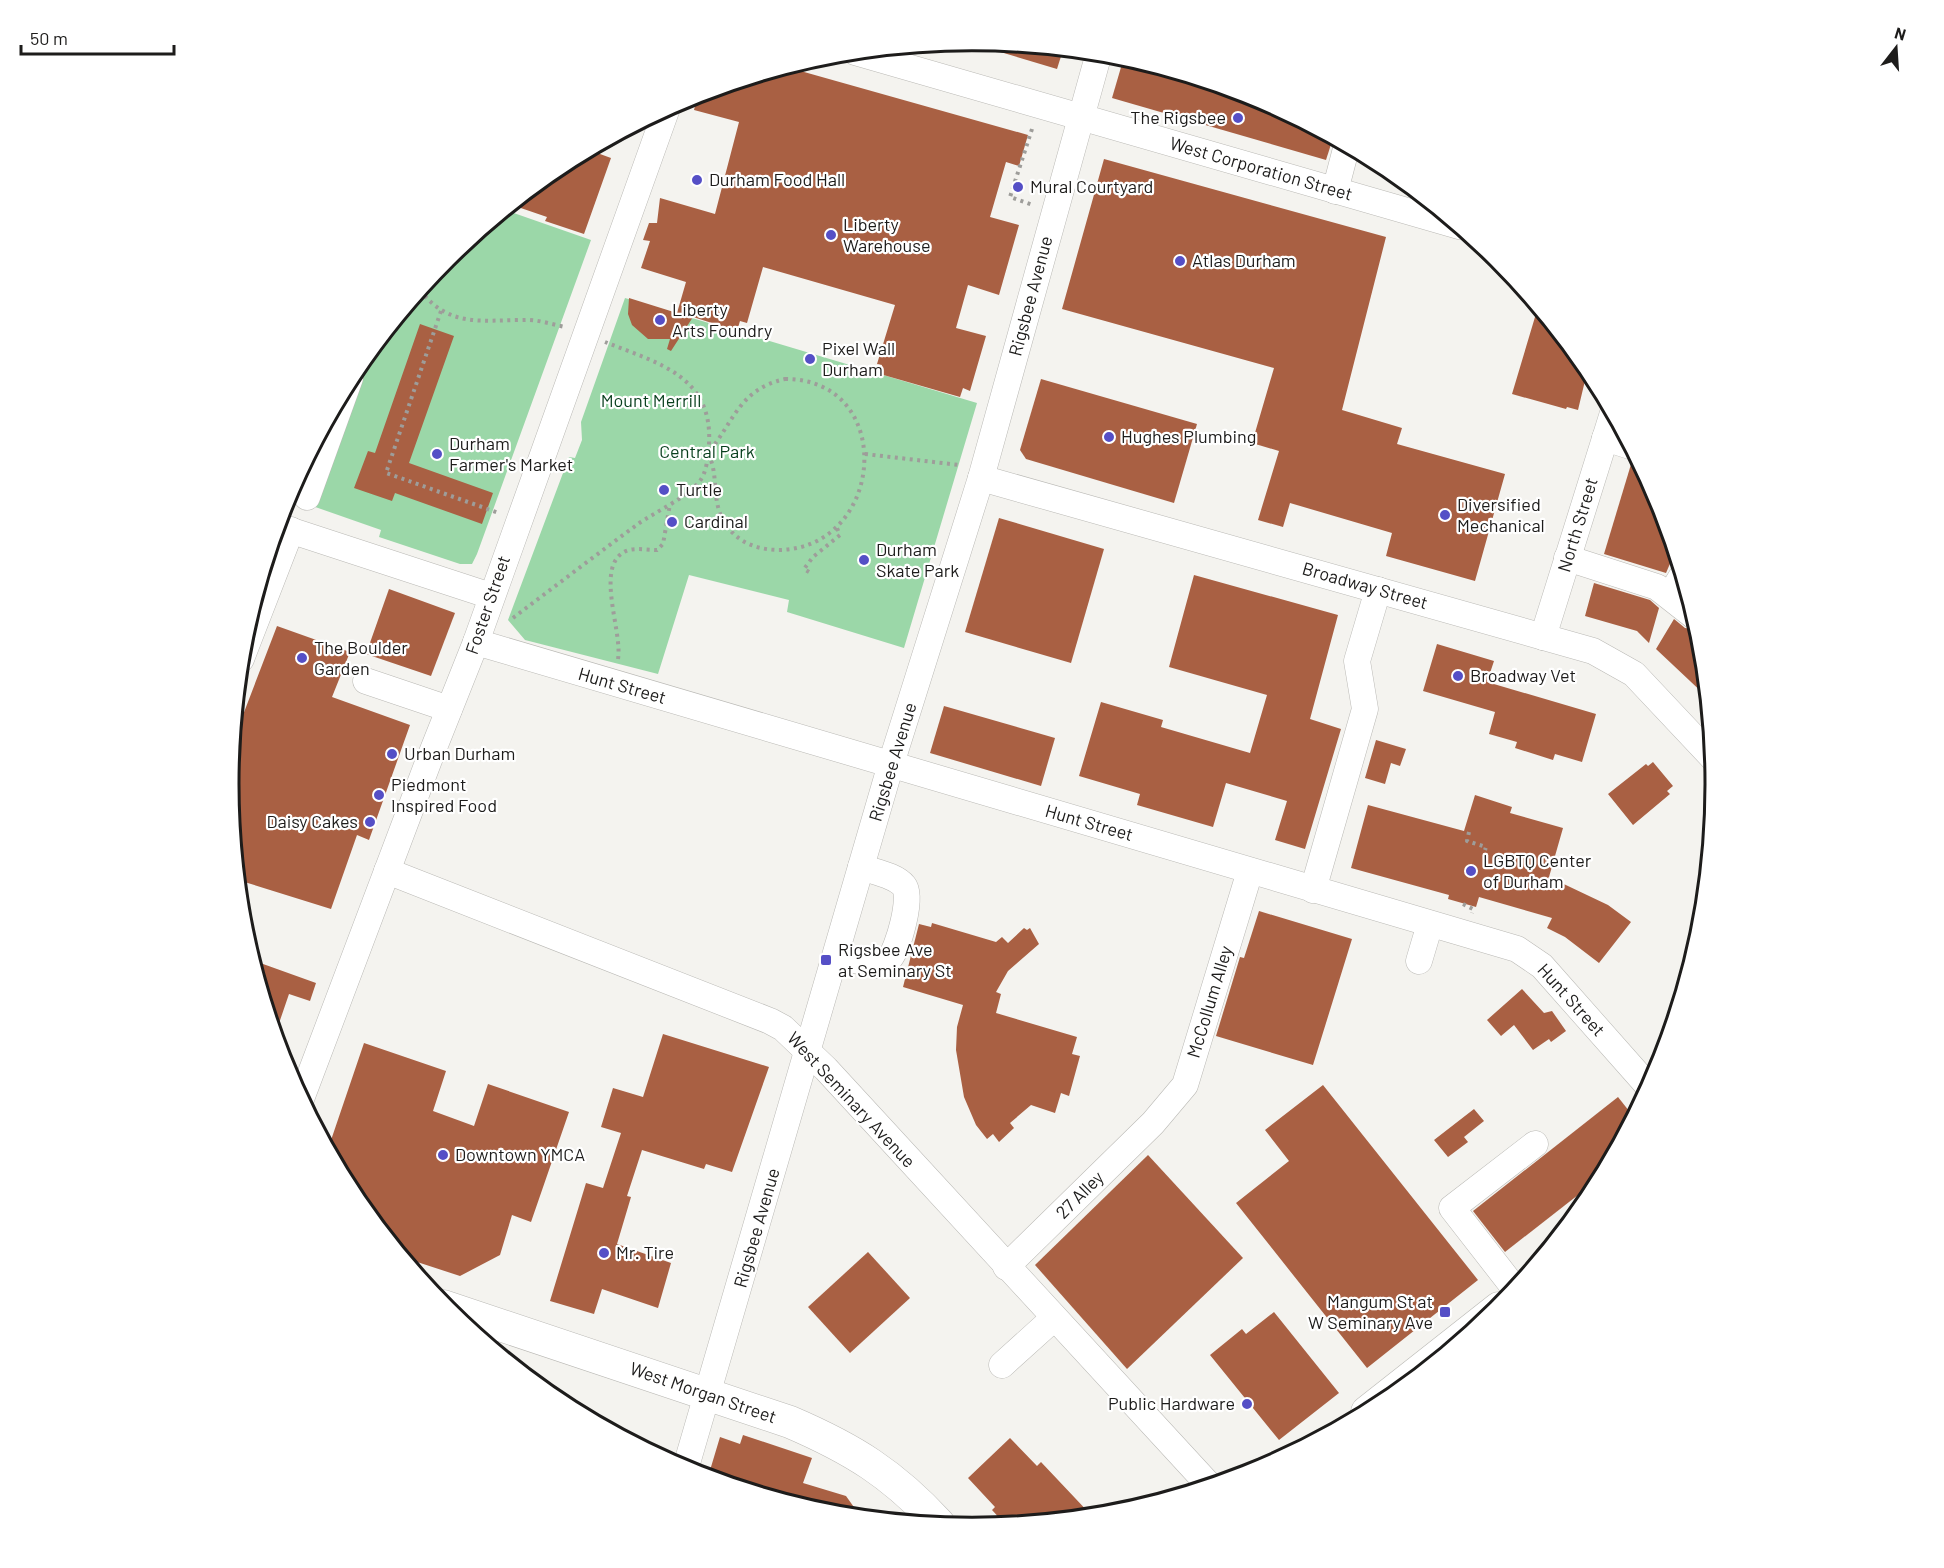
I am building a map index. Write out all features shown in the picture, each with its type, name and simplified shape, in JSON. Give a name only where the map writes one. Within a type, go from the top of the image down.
[{"type":"main road","name":"West Morgan Street","points":[[467,1314],[790,1422],[849,1449],[893,1479],[930,1515]]},
{"type":"street","name":"West Corporation Street","points":[[874,57],[1440,221]]},
{"type":"street","name":"Rigsbee Avenue","points":[[688,1460],[891,764],[981,478],[1097,62]]},
{"type":"street","name":"Foster Street","points":[[305,1087],[476,642],[663,120]]},
{"type":"street","points":[[1335,191],[1345,153]]},
{"type":"street","name":"North Street","points":[[1543,637],[1610,423]]},
{"type":"street","points":[[307,497],[333,424]]},
{"type":"street","points":[[1605,438],[1620,443]]},
{"type":"street","name":"Broadway Street","points":[[981,478],[1593,651],[1634,674],[1703,748]]},
{"type":"street","points":[[285,528],[491,596]]},
{"type":"street","points":[[1568,558],[1657,587],[1676,586]]},
{"type":"street","points":[[1313,890],[1365,709],[1357,661],[1378,590]]},
{"type":"street","name":"Hunt Street","points":[[476,642],[1517,949],[1530,956],[1642,1080]]},
{"type":"street","points":[[366,681],[449,709]]},
{"type":"street","points":[[836,956],[878,965],[891,957],[897,944],[906,907],[907,891],[903,885],[890,877],[861,867]]},
{"type":"street","name":"West Seminary Avenue","points":[[387,871],[771,1021],[808,1050],[1204,1479]]},
{"type":"street","name":"McCollum Alley","points":[[1153,1123],[1185,1085],[1250,871]]},
{"type":"street","points":[[1419,961],[1430,924]]},
{"type":"street","name":"27 Alley","points":[[1006,1267],[1153,1123]]},
{"type":"street","points":[[1509,1282],[1452,1208],[1534,1144]]},
{"type":"street","points":[[1002,1365],[1054,1318]]},
{"type":"path","points":[[1032,129],[1010,197],[1033,205]]},
{"type":"path","points":[[426,296],[441,311],[473,322],[526,319],[566,327]]},
{"type":"path","points":[[441,311],[386,473],[499,513]]},
{"type":"path","points":[[513,618],[639,523],[697,485],[708,453],[710,426],[705,405],[690,384],[664,366],[605,342]]},
{"type":"path","points":[[801,379],[828,389],[846,406],[860,428],[866,468],[857,500],[850,512],[836,526],[813,544],[769,550],[745,542],[732,532],[717,507],[714,492],[714,465],[708,453],[722,437],[735,410],[757,390],[770,382],[801,379]]},
{"type":"path","points":[[865,454],[959,465]]},
{"type":"path","points":[[618,659],[619,634],[609,574],[616,557],[626,551],[657,550],[663,544],[670,503]]},
{"type":"path","points":[[809,572],[804,569],[813,557],[840,535],[836,526]]},
{"type":"path","points":[[1469,832],[1467,841],[1486,847],[1485,850]]},
{"type":"path","points":[[1463,904],[1472,910]]},
{"type":"green space","points":[[513,213],[591,240],[472,564],[460,564],[379,537],[381,530],[301,502],[337,417],[390,338],[454,266],[489,233]]},
{"type":"green space","name":"Central Park","points":[[625,298],[977,403],[904,648],[787,612],[789,600],[689,575],[658,674],[525,640],[508,620],[569,457],[575,458],[582,440],[581,422]]},
{"type":"building","points":[[1001,52],[1061,56],[1057,69]]},
{"type":"building","name":"The Rigsbee","points":[[1121,66],[1208,90],[1253,107],[1331,145],[1326,160],[1112,98]]},
{"type":"building","name":"Liberty Warehouse","points":[[802,71],[1028,135],[1019,166],[1006,162],[990,217],[1019,225],[999,295],[968,285],[956,328],[986,336],[970,391],[963,388],[960,397],[880,374],[882,365],[877,364],[895,305],[763,267],[747,323],[740,321],[737,331],[693,317],[671,351],[667,349],[670,339],[648,339],[632,325],[628,314],[629,298],[677,313],[686,282],[641,268],[650,241],[643,240],[649,223],[657,223],[660,198],[715,214],[739,122],[694,110],[695,105],[736,90]]},
{"type":"building","points":[[598,153],[611,158],[584,234],[545,221],[547,217],[519,208]]},
{"type":"building","points":[[1104,159],[1386,237],[1342,410],[1402,428],[1397,444],[1505,474],[1475,581],[1386,556],[1392,533],[1290,503],[1283,527],[1258,520],[1279,451],[1252,443],[1274,368],[1062,309]]},
{"type":"building","points":[[1535,316],[1554,338],[1585,383],[1578,410],[1567,407],[1566,409],[1512,394]]},
{"type":"building","points":[[420,324],[454,336],[409,463],[493,493],[482,524],[395,493],[392,501],[354,488],[368,451],[375,453]]},
{"type":"building","name":"Hughes Plumbing","points":[[1041,379],[1197,424],[1174,503],[1026,459],[1020,450]]},
{"type":"building","points":[[1631,464],[1649,503],[1670,563],[1666,573],[1604,554]]},
{"type":"building","points":[[999,518],[1104,549],[1071,663],[965,632]]},
{"type":"building","points":[[1194,575],[1338,615],[1310,719],[1341,729],[1305,849],[1275,840],[1287,801],[1226,783],[1213,827],[1137,805],[1140,794],[1079,776],[1101,702],[1163,720],[1161,727],[1250,753],[1267,695],[1169,667]]},
{"type":"building","points":[[1594,583],[1650,600],[1659,608],[1649,643],[1637,631],[1585,616]]},
{"type":"building","points":[[389,589],[455,613],[431,676],[366,654]]},
{"type":"building","points":[[1674,619],[1688,628],[1699,690],[1656,649]]},
{"type":"building","points":[[277,626],[350,652],[332,697],[410,725],[369,840],[357,835],[331,909],[245,882],[239,784],[243,716]]},
{"type":"building","points":[[1437,644],[1494,661],[1487,682],[1596,714],[1582,762],[1555,754],[1553,760],[1515,748],[1517,742],[1489,734],[1495,712],[1423,691]]},
{"type":"building","points":[[944,706],[1055,738],[1041,786],[930,753]]},
{"type":"building","points":[[1376,740],[1406,749],[1400,766],[1391,763],[1385,784],[1365,778]]},
{"type":"building","points":[[1653,762],[1673,786],[1667,791],[1670,794],[1633,825],[1608,794],[1646,764],[1648,766]]},
{"type":"building","points":[[1475,795],[1512,807],[1510,813],[1563,828],[1549,877],[1608,905],[1631,922],[1599,963],[1565,937],[1547,928],[1552,918],[1479,897],[1476,907],[1448,899],[1449,895],[1351,868],[1368,805],[1464,831]]},
{"type":"building","points":[[1259,911],[1352,939],[1313,1065],[1216,1036],[1240,957],[1244,958]]},
{"type":"building","points":[[932,923],[996,942],[1002,937],[1008,943],[1024,928],[1027,930],[1030,928],[1039,944],[1008,971],[996,992],[1001,994],[996,1013],[1077,1037],[1072,1054],[1080,1056],[1069,1096],[1061,1093],[1055,1113],[1031,1105],[1010,1123],[1014,1128],[999,1142],[993,1134],[987,1139],[976,1125],[964,1097],[956,1050],[957,1027],[963,1005],[903,987],[919,924],[931,927]]},
{"type":"building","points":[[262,963],[316,983],[310,1001],[289,994],[279,1023]]},
{"type":"building","points":[[1522,989],[1544,1013],[1552,1011],[1566,1031],[1551,1042],[1549,1039],[1533,1050],[1514,1025],[1501,1036],[1487,1020]]},
{"type":"building","points":[[663,1034],[769,1067],[732,1172],[706,1164],[704,1169],[642,1150],[627,1196],[631,1197],[617,1244],[671,1263],[658,1308],[602,1289],[594,1314],[550,1301],[586,1183],[603,1188],[621,1133],[601,1127],[613,1088],[643,1097]]},
{"type":"building","name":"Downtown YMCA","points":[[364,1043],[446,1071],[433,1111],[474,1126],[488,1084],[569,1112],[531,1222],[512,1215],[500,1255],[460,1276],[417,1262],[390,1230],[331,1139]]},
{"type":"building","points":[[1323,1085],[1478,1280],[1367,1368],[1236,1203],[1289,1161],[1265,1130]]},
{"type":"building","points":[[1618,1097],[1628,1110],[1607,1150],[1579,1195],[1505,1252],[1473,1211]]},
{"type":"building","points":[[1474,1109],[1484,1121],[1464,1137],[1468,1142],[1448,1157],[1434,1140]]},
{"type":"building","points":[[1148,1155],[1243,1258],[1127,1369],[1035,1265]]},
{"type":"building","points":[[868,1252],[910,1298],[850,1353],[808,1307]]},
{"type":"building","points":[[1274,1312],[1339,1393],[1279,1440],[1210,1355],[1242,1329],[1246,1334]]},
{"type":"building","points":[[743,1435],[812,1458],[803,1483],[846,1496],[854,1507],[782,1492],[711,1468],[720,1437],[740,1444]]},
{"type":"building","points":[[1010,1438],[1037,1466],[1041,1462],[1085,1508],[998,1516],[992,1510],[995,1507],[968,1478]]},
{"type":"place","name":"The Rigsbee","points":[[1238,118]]},
{"type":"place","name":"Durham Food Hall","points":[[697,180]]},
{"type":"place","name":"Mural Courtyard","points":[[1018,187]]},
{"type":"place","name":"Liberty Warehouse","points":[[831,235]]},
{"type":"place","name":"Atlas Durham","points":[[1180,261]]},
{"type":"place","name":"Liberty Arts Foundry","points":[[660,320]]},
{"type":"place","name":"Pixel Wall Durham","points":[[810,359]]},
{"type":"place","name":"Hughes Plumbing","points":[[1109,437]]},
{"type":"place","name":"Durham Farmer's Market","points":[[437,454]]},
{"type":"place","name":"Turtle","points":[[664,490]]},
{"type":"place","name":"Diversified Mechanical","points":[[1445,515]]},
{"type":"place","name":"Cardinal","points":[[672,522]]},
{"type":"place","name":"Durham Skate Park","points":[[864,560]]},
{"type":"place","name":"The Boulder Garden","points":[[302,658]]},
{"type":"place","name":"Broadway Vet","points":[[1458,676]]},
{"type":"place","name":"Urban Durham","points":[[392,754]]},
{"type":"place","name":"Piedmont Inspired Food","points":[[379,795]]},
{"type":"place","name":"Daisy Cakes","points":[[370,822]]},
{"type":"place","name":"LGBTQ Center of Durham","points":[[1471,871]]},
{"type":"place","name":"Rigsbee Ave at Seminary St","points":[[826,960]]},
{"type":"place","name":"Downtown YMCA","points":[[443,1155]]},
{"type":"place","name":"Mr. Tire","points":[[604,1253]]},
{"type":"place","name":"Mangum St at W Seminary Ave","points":[[1445,1312]]},
{"type":"place","name":"Public Hardware","points":[[1247,1404]]},
{"type":"park label","name":"Mount Merrill","points":[[651,401]]}]
